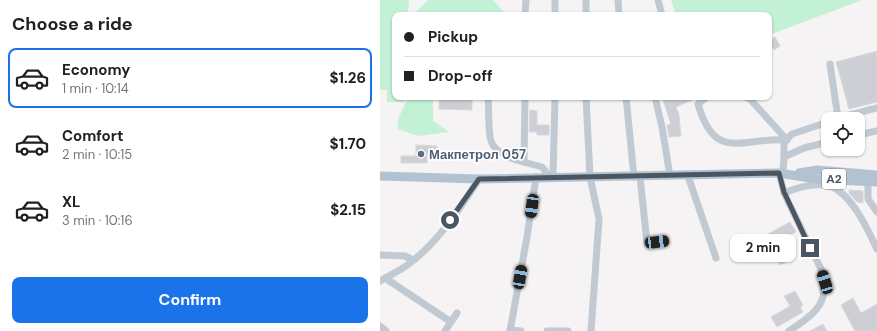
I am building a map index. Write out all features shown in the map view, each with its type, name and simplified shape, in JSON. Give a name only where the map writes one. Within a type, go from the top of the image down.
[{"type":"main road","name":"A2","points":[[380,176],[479,179],[785,174],[817,170],[877,175]]},
{"type":"main road","name":"A2","points":[[785,174],[816,179],[873,182]]},
{"type":"street","points":[[526,0],[526,12]]},
{"type":"street","points":[[555,0],[555,12]]},
{"type":"street","points":[[586,0],[586,12]]},
{"type":"street","points":[[618,0],[619,12]]},
{"type":"street","points":[[658,0],[661,12]]},
{"type":"street","points":[[830,64],[836,112]]},
{"type":"street","points":[[488,100],[491,141],[497,150],[515,160],[542,167],[552,177]]},
{"type":"street","points":[[524,162],[525,100]]},
{"type":"street","points":[[552,177],[555,100]]},
{"type":"street","points":[[586,100],[590,177],[599,219],[591,331]]},
{"type":"street","points":[[626,100],[648,243],[666,241]]},
{"type":"street","points":[[656,100],[670,176]]},
{"type":"street","points":[[704,100],[698,104],[701,115],[714,138],[724,144],[787,140]]},
{"type":"street","points":[[751,100],[787,140]]},
{"type":"street","points":[[862,112],[877,108]]},
{"type":"street","points":[[788,331],[814,313],[821,304],[825,293],[825,282],[821,269],[784,192],[784,142],[792,134],[821,124]]},
{"type":"street","points":[[865,134],[877,131]]},
{"type":"street","points":[[784,157],[804,148],[821,144]]},
{"type":"street","points":[[688,176],[716,258]]},
{"type":"street","points":[[521,331],[510,331],[536,177]]},
{"type":"street","points":[[451,322],[382,280],[413,260],[432,242],[459,210],[479,179]]},
{"type":"street","points":[[873,182],[868,199],[877,212]]},
{"type":"street","points":[[784,192],[800,187],[819,184],[830,186],[839,192],[860,214],[877,249]]},
{"type":"street","points":[[380,255],[406,256],[413,260]]},
{"type":"street","points":[[445,331],[457,313]]},
{"type":"street","points":[[380,326],[386,331]]},
{"type":"street","points":[[548,331],[568,331]]},
{"type":"green space","points":[[380,0],[409,0],[408,12],[392,12],[392,100],[404,100],[404,102],[387,102],[387,90],[380,90]]},
{"type":"green space","points":[[428,0],[493,0],[504,12],[416,12]]},
{"type":"green space","points":[[671,0],[862,0],[772,34],[772,12],[675,12]]},
{"type":"green space","points":[[406,100],[433,100],[433,121],[449,132],[418,136],[398,129],[399,116]]},
{"type":"building","points":[[775,37],[780,46],[774,50],[772,46],[772,38]]},
{"type":"building","points":[[877,51],[877,102],[849,109],[836,62]]},
{"type":"building","points":[[439,100],[472,100],[472,110],[439,109]]},
{"type":"building","points":[[663,100],[692,100],[676,107],[679,115],[681,136],[669,137],[667,125],[671,124]]},
{"type":"building","points":[[530,110],[537,111],[537,125],[549,125],[549,135],[537,135],[537,132],[529,132]]},
{"type":"building","points":[[416,145],[437,146],[437,153],[427,153],[427,163],[401,163],[401,156],[416,156]]},
{"type":"building","points":[[849,190],[863,191],[863,203],[857,202],[849,193]]},
{"type":"building","points":[[790,222],[796,232],[779,241],[790,260],[780,265],[771,248],[774,246],[768,234]]},
{"type":"building","points":[[795,291],[803,305],[800,307],[803,312],[777,327],[771,317],[790,306],[784,296]]},
{"type":"building","points":[[853,298],[861,313],[877,304],[877,331],[855,331],[841,305]]},
{"type":"building","points":[[823,324],[827,331],[810,331]]},
{"type":"place","name":"Макпетрол 057","points":[[421,154]]},
{"type":"route","points":[[450,220],[459,210],[479,179],[553,176],[688,176],[779,173],[784,192],[810,248]]}]
